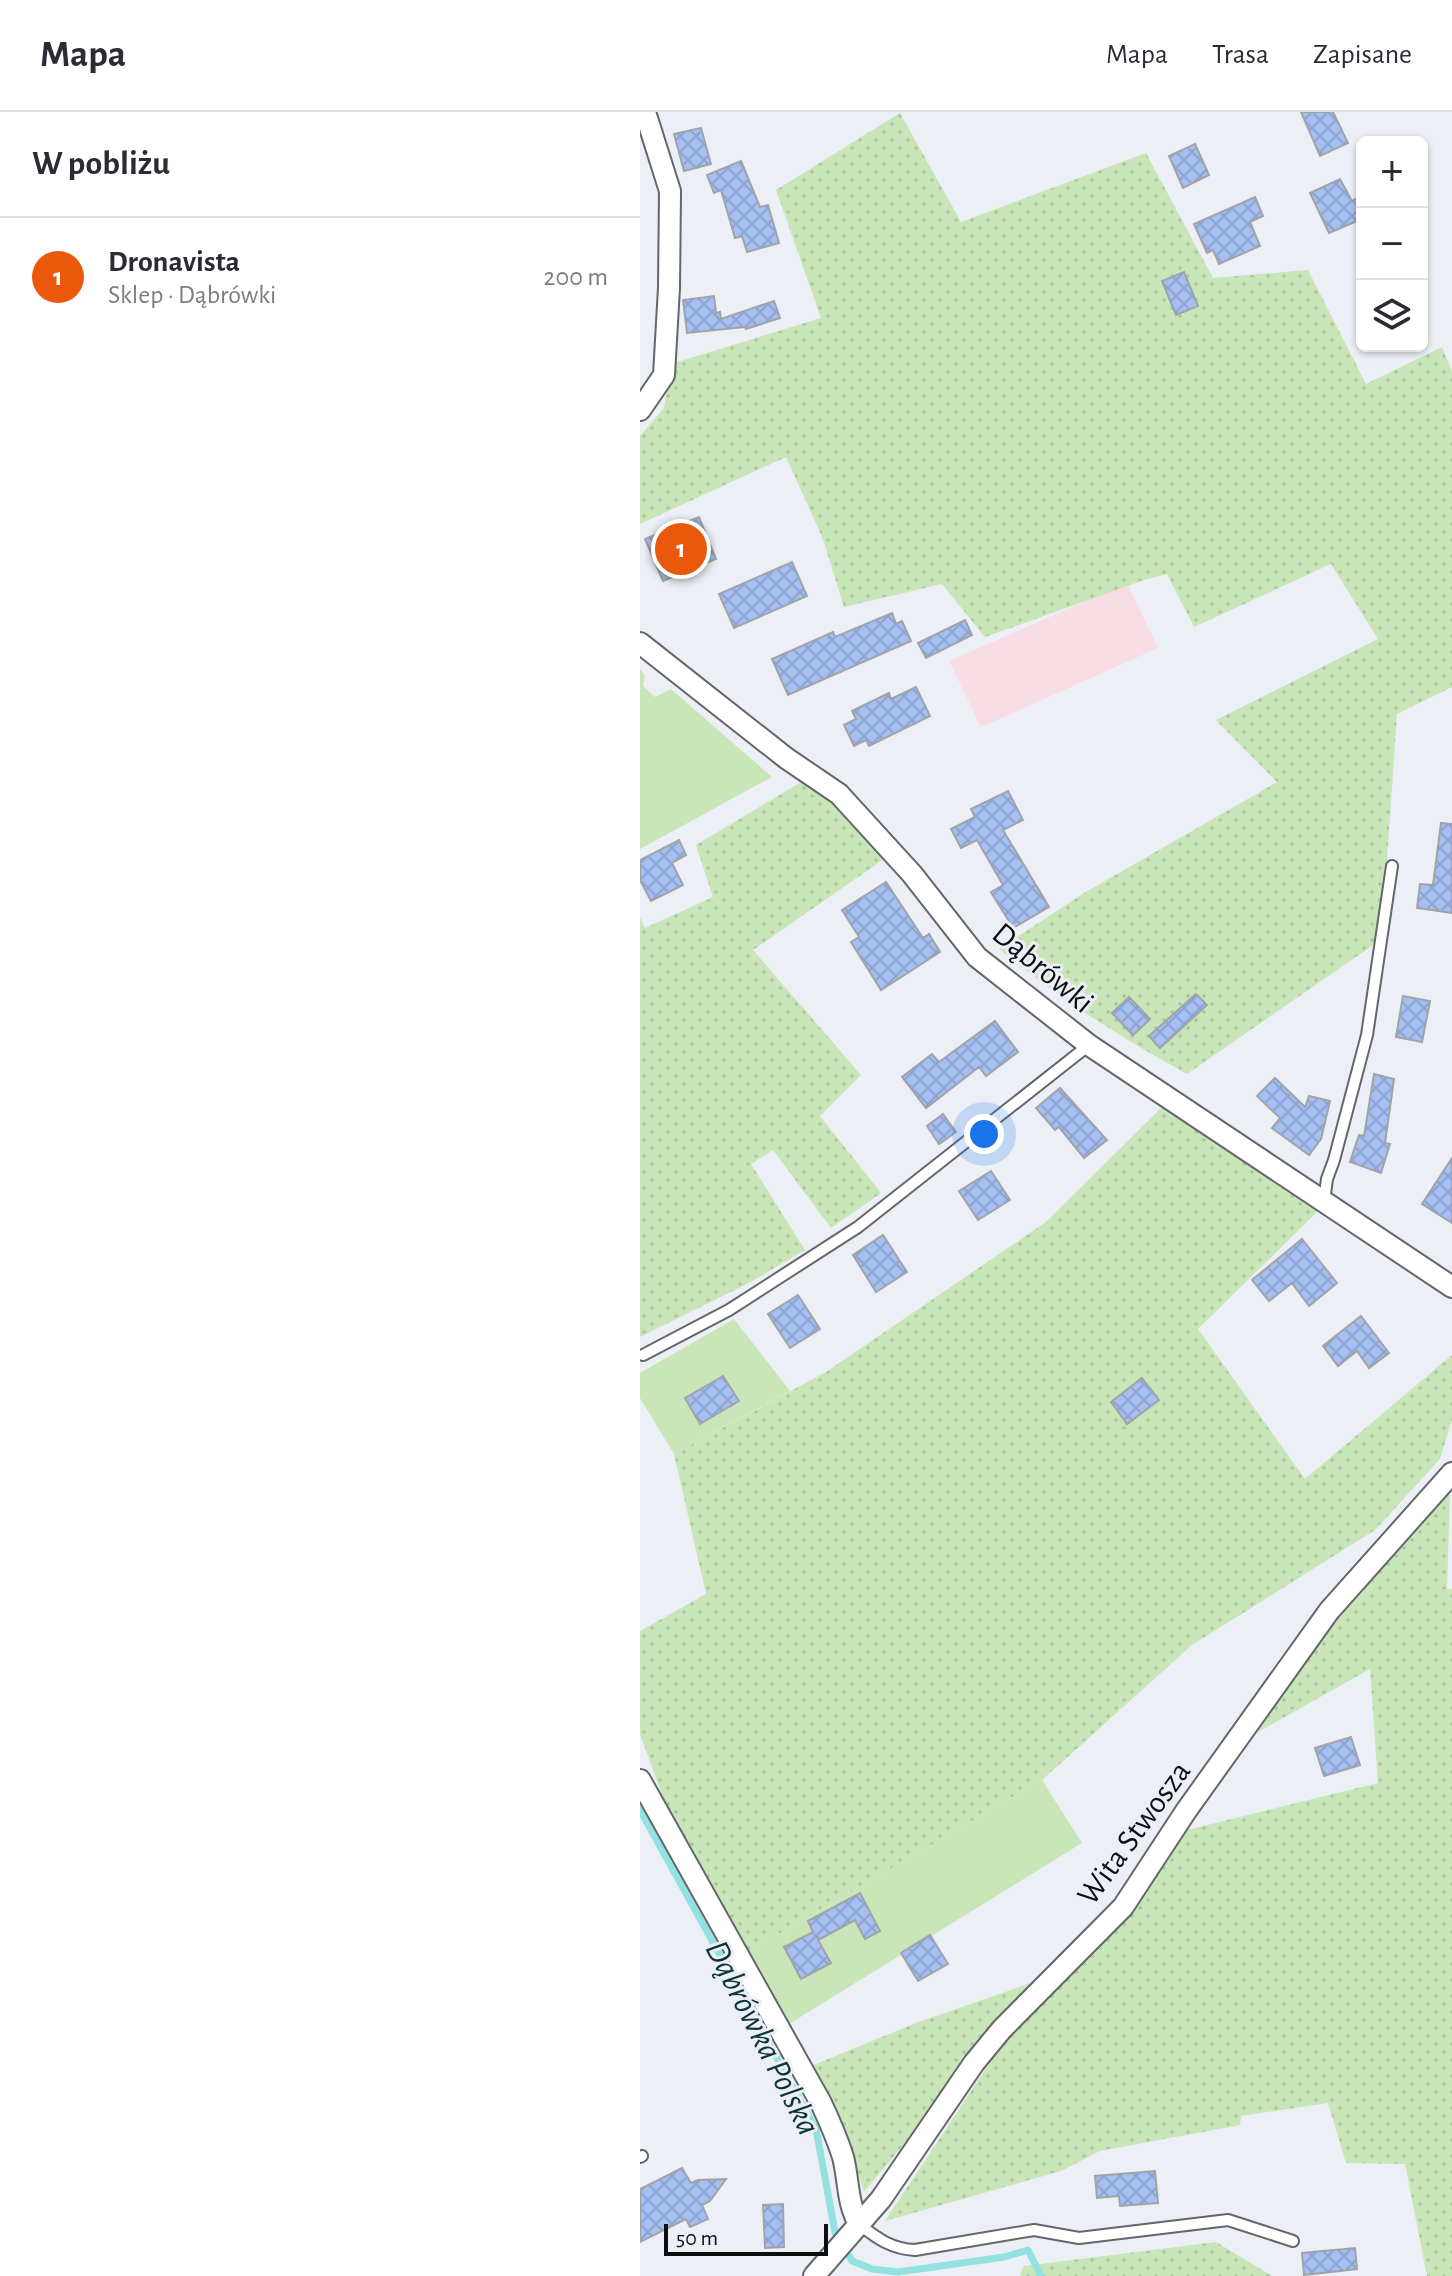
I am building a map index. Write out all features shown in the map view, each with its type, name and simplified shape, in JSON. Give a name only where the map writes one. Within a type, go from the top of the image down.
[{"type":"street","points":[[640,410],[664,375],[669,288],[670,191],[645,112]]},
{"type":"street","name":"Dąbrówki","points":[[640,643],[786,758],[839,794],[894,852],[977,957],[1089,1045],[1452,1287]]},
{"type":"street","name":"Wita Stwosza","points":[[814,2276],[855,2231],[916,2151],[974,2063],[1002,2029],[1123,1907],[1186,1811],[1329,1611],[1452,1473]]},
{"type":"street","points":[[640,1780],[821,2103],[850,2186],[855,2231]]},
{"type":"lane","points":[[1324,1201],[1327,1179],[1367,1035],[1392,866]]},
{"type":"lane","points":[[643,1355],[729,1310],[858,1227],[1089,1045]]},
{"type":"lane","points":[[855,2231],[901,2250],[915,2250],[1034,2230],[1079,2238],[1228,2220],[1293,2241]]},
{"type":"shaded area","points":[[1127,583],[1158,648],[981,727],[949,661]]},
{"type":"green space","points":[[900,113],[961,222],[1146,153],[1213,278],[1308,270],[1366,384],[1442,347],[1452,372],[1452,687],[1397,714],[1387,860],[1376,943],[1187,1074],[1090,1016],[999,949],[1084,893],[1277,782],[1216,720],[1378,639],[1331,564],[1194,627],[1167,574],[985,637],[942,584],[844,607],[823,539],[786,457],[640,524],[640,436],[664,408],[671,364],[821,318],[776,190]]},
{"type":"green space","points":[[640,669],[645,676],[643,686],[655,697],[671,689],[772,777],[640,849]]},
{"type":"green space","points":[[801,782],[837,806],[884,859],[753,950],[861,1075],[820,1116],[881,1193],[831,1228],[773,1150],[751,1164],[805,1250],[749,1283],[640,1337],[640,917],[645,928],[713,897],[696,845]]},
{"type":"green space","points":[[1164,1105],[1320,1209],[1198,1329],[1305,1479],[1452,1355],[1452,1419],[1440,1459],[1375,1530],[1192,1645],[1042,1780],[749,1952],[674,1828],[640,1734],[640,1631],[706,1594],[674,1454],[826,1372],[1046,1222]]},
{"type":"green space","points":[[734,1319],[790,1391],[674,1454],[640,1398],[640,1373]]},
{"type":"green space","points":[[1450,1489],[1447,1589],[1452,1589],[1452,2276],[1427,2276],[1405,2164],[1346,2163],[1328,2103],[1241,2116],[1240,2125],[1100,2151],[1061,2171],[885,2221],[1003,2043],[1101,1947],[1183,1831],[1378,1783],[1370,1669],[1251,1736],[1315,1640]]},
{"type":"green space","points":[[1042,1780],[1082,1843],[789,2024],[749,1952]]},
{"type":"green space","points":[[1042,1979],[864,2192],[849,2142],[811,2066],[916,2023]]},
{"type":"green space","points":[[1216,2242],[1272,2276],[1020,2276],[1024,2266]]},
{"type":"building","points":[[1301,112],[1333,112],[1348,143],[1320,156]]},
{"type":"building","points":[[701,128],[711,164],[684,171],[674,134]]},
{"type":"building","points":[[1195,144],[1209,175],[1183,188],[1169,156]]},
{"type":"building","points":[[741,161],[760,207],[768,205],[779,243],[747,252],[742,236],[735,238],[721,190],[714,193],[707,175]]},
{"type":"building","points":[[1340,179],[1352,201],[1356,199],[1356,222],[1329,233],[1310,193]]},
{"type":"building","points":[[1255,197],[1263,216],[1250,222],[1260,246],[1219,264],[1213,250],[1207,253],[1194,224]]},
{"type":"building","points":[[1184,272],[1198,306],[1176,315],[1162,281]]},
{"type":"building","points":[[714,296],[716,313],[720,312],[721,319],[774,301],[780,318],[746,329],[687,333],[683,300]]},
{"type":"building","points":[[699,517],[716,559],[663,581],[645,539]]},
{"type":"building","points":[[792,562],[807,596],[734,628],[719,594]]},
{"type":"building","points":[[892,613],[896,624],[902,621],[911,641],[788,695],[772,659],[833,632],[835,637]]},
{"type":"building","points":[[965,620],[972,635],[926,658],[918,643]]},
{"type":"building","points":[[916,687],[930,716],[869,746],[866,740],[854,746],[844,725],[856,719],[852,711],[889,693],[891,699]]},
{"type":"building","points":[[1008,791],[1023,820],[1003,830],[1049,907],[1013,928],[991,892],[1003,885],[977,840],[961,848],[951,829],[975,817],[971,809]]},
{"type":"building","points":[[1441,823],[1452,824],[1452,913],[1417,908],[1420,884],[1433,885]]},
{"type":"building","points":[[679,840],[686,855],[672,863],[683,885],[651,901],[640,880],[640,860]]},
{"type":"building","points":[[886,882],[923,938],[929,934],[940,952],[881,990],[851,942],[859,937],[842,910]]},
{"type":"building","points":[[1196,994],[1207,1005],[1160,1048],[1149,1036]]},
{"type":"building","points":[[1403,996],[1430,1001],[1422,1042],[1396,1037]]},
{"type":"building","points":[[1129,997],[1150,1019],[1133,1035],[1112,1013]]},
{"type":"building","points":[[995,1021],[1018,1052],[986,1076],[979,1067],[926,1108],[902,1077],[932,1054],[939,1062]]},
{"type":"building","points":[[1374,1074],[1394,1079],[1385,1143],[1390,1144],[1381,1173],[1350,1162],[1359,1135],[1364,1136]]},
{"type":"building","points":[[1275,1078],[1305,1107],[1309,1096],[1330,1101],[1321,1139],[1309,1155],[1272,1128],[1280,1118],[1257,1096]]},
{"type":"building","points":[[1060,1088],[1107,1140],[1084,1158],[1059,1127],[1055,1130],[1036,1108]]},
{"type":"building","points":[[943,1114],[956,1132],[939,1144],[927,1126]]},
{"type":"building","points":[[1452,1158],[1452,1223],[1422,1204]]},
{"type":"building","points":[[991,1171],[1010,1200],[978,1220],[959,1191]]},
{"type":"building","points":[[883,1235],[907,1272],[876,1292],[853,1255]]},
{"type":"building","points":[[1302,1239],[1337,1283],[1309,1306],[1292,1283],[1269,1301],[1252,1280]]},
{"type":"building","points":[[798,1295],[820,1329],[790,1348],[768,1314]]},
{"type":"building","points":[[1361,1316],[1389,1353],[1369,1368],[1357,1351],[1338,1366],[1323,1346]]},
{"type":"building","points":[[723,1376],[739,1401],[700,1424],[685,1398]]},
{"type":"building","points":[[1142,1378],[1159,1400],[1127,1424],[1111,1402]]},
{"type":"building","points":[[1351,1737],[1360,1765],[1324,1776],[1315,1748]]},
{"type":"building","points":[[860,1893],[880,1931],[865,1939],[855,1920],[818,1940],[831,1963],[801,1979],[784,1947],[813,1932],[808,1921]]},
{"type":"building","points":[[930,1935],[948,1964],[918,1981],[901,1953]]},
{"type":"building","points":[[682,2168],[691,2183],[726,2179],[710,2201],[702,2205],[708,2219],[690,2227],[686,2219],[640,2242],[640,2189]]},
{"type":"building","points":[[1155,2171],[1158,2203],[1120,2206],[1119,2196],[1097,2198],[1095,2176]]},
{"type":"building","points":[[783,2204],[784,2247],[765,2248],[763,2205]]},
{"type":"building","points":[[1355,2248],[1357,2269],[1304,2275],[1302,2253]]},
{"type":"waterway","name":"Dąbrówka Polska","points":[[640,1810],[816,2129],[835,2232],[852,2261],[872,2269],[898,2272],[1004,2257],[1028,2250],[1041,2276]]},
{"type":"place","name":"Dronavista","points":[[681,549]]}]
